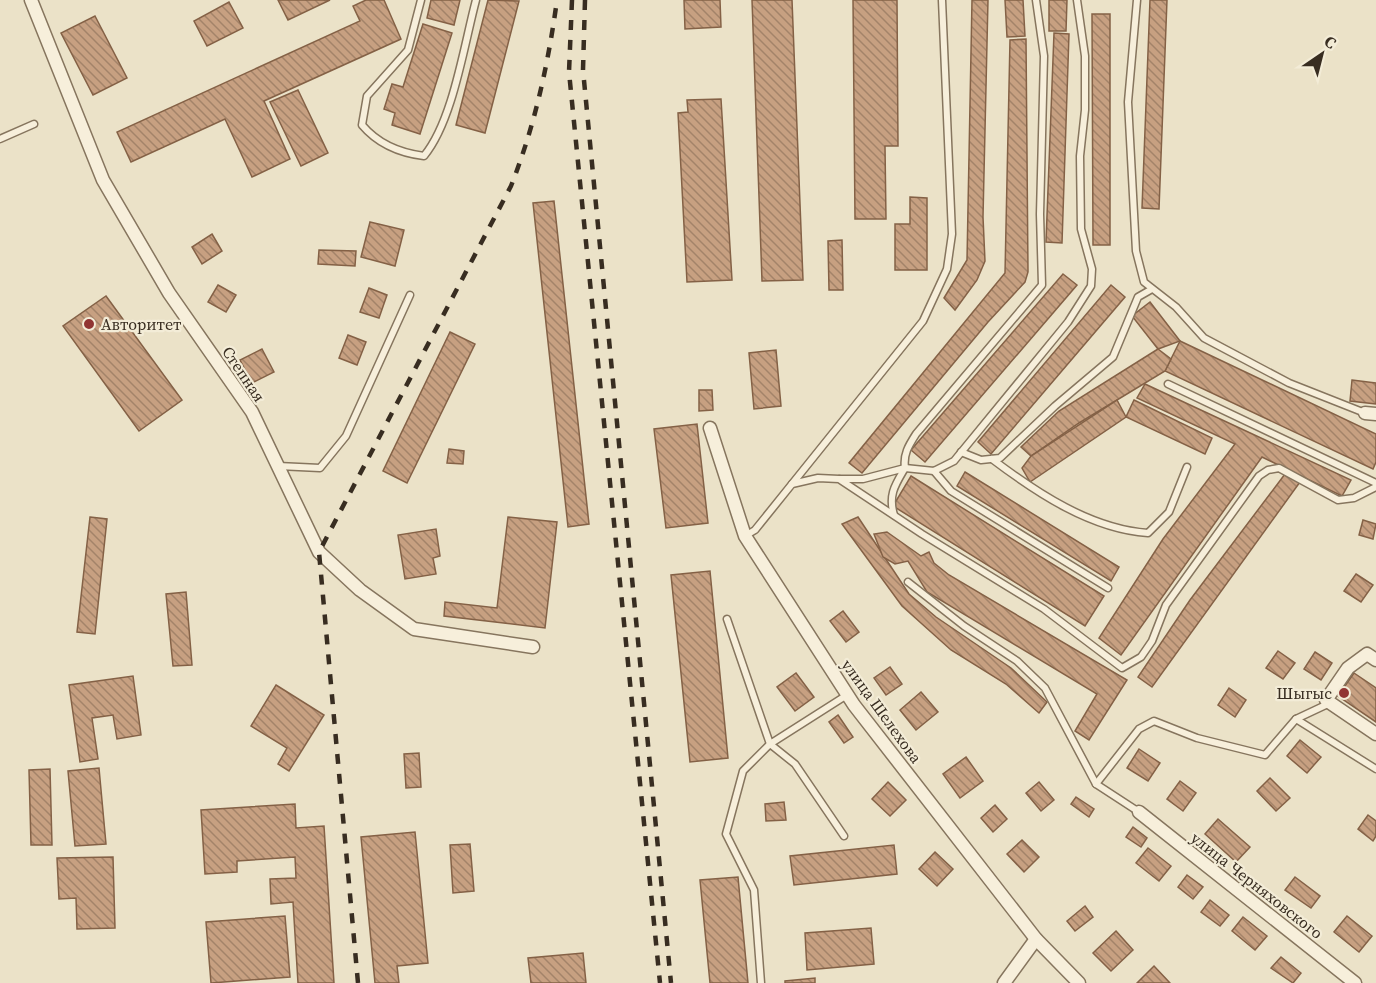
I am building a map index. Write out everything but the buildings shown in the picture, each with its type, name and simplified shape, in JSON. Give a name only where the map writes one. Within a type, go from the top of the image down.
[{"type":"street","name":"Степная","points":[[31,0],[103,180],[169,293],[252,412],[319,552],[369,597],[414,628],[533,647]]},
{"type":"street","name":"улица Шелехова","points":[[710,428],[745,536],[847,695],[1036,939],[1080,983]]},
{"type":"street","points":[[1376,660],[1367,654],[1348,668],[1326,700],[1376,734]]},
{"type":"street","name":"улица Черняховского","points":[[1139,812],[1355,983]]},
{"type":"street","points":[[1004,983],[1036,939]]},
{"type":"lane","points":[[421,0],[408,50],[367,96],[362,125],[373,138],[406,154],[424,156],[436,141],[445,119],[477,0]]},
{"type":"lane","points":[[745,536],[755,530],[923,321],[947,268],[952,234],[942,0]]},
{"type":"lane","points":[[894,516],[890,501],[892,488],[905,468],[904,459],[907,447],[1042,285],[1040,214],[1044,56],[1036,0]]},
{"type":"lane","points":[[792,484],[818,478],[863,479],[905,468],[934,471],[954,461],[1068,322],[1091,286],[1092,269],[1081,229],[1080,156],[1085,110],[1085,56],[1077,0]]},
{"type":"lane","points":[[1137,0],[1128,102],[1136,251],[1144,282],[1176,307],[1204,338],[1288,383],[1370,413]]},
{"type":"lane","points":[[0,139],[34,124]]},
{"type":"lane","points":[[961,452],[981,460],[1000,458],[1055,406],[1113,357],[1138,297],[1152,289]]},
{"type":"lane","points":[[277,466],[320,468],[346,436],[410,295]]},
{"type":"lane","points":[[1168,384],[1376,485]]},
{"type":"lane","points":[[991,459],[1032,489],[1079,513],[1126,532],[1148,533],[1169,512],[1187,467]]},
{"type":"lane","points":[[839,480],[1044,609],[1122,668],[1141,657],[1152,641],[1166,605],[1258,476],[1268,470],[1278,468],[1338,500],[1353,498],[1376,485]]},
{"type":"lane","points":[[934,471],[951,491],[1108,588]]},
{"type":"lane","points":[[908,582],[964,626],[1017,661],[1046,688],[1096,784],[1139,812]]},
{"type":"lane","points":[[727,619],[770,744],[795,764],[844,836]]},
{"type":"lane","points":[[761,983],[754,890],[726,834],[743,771],[770,744],[847,695]]},
{"type":"lane","points":[[1096,784],[1139,729],[1154,720],[1197,738],[1265,755],[1296,719],[1330,703]]},
{"type":"lane","points":[[1296,719],[1376,769]]},
{"type":"railway","points":[[358,983],[319,552],[511,186],[540,94],[557,0]]},
{"type":"railway","points":[[572,0],[569,72],[660,983]]},
{"type":"railway","points":[[585,0],[583,70],[671,983]]},
{"type":"place","name":"Авторитет","points":[[89,324]]},
{"type":"place","name":"Шыгыс","points":[[1344,693]]}]
